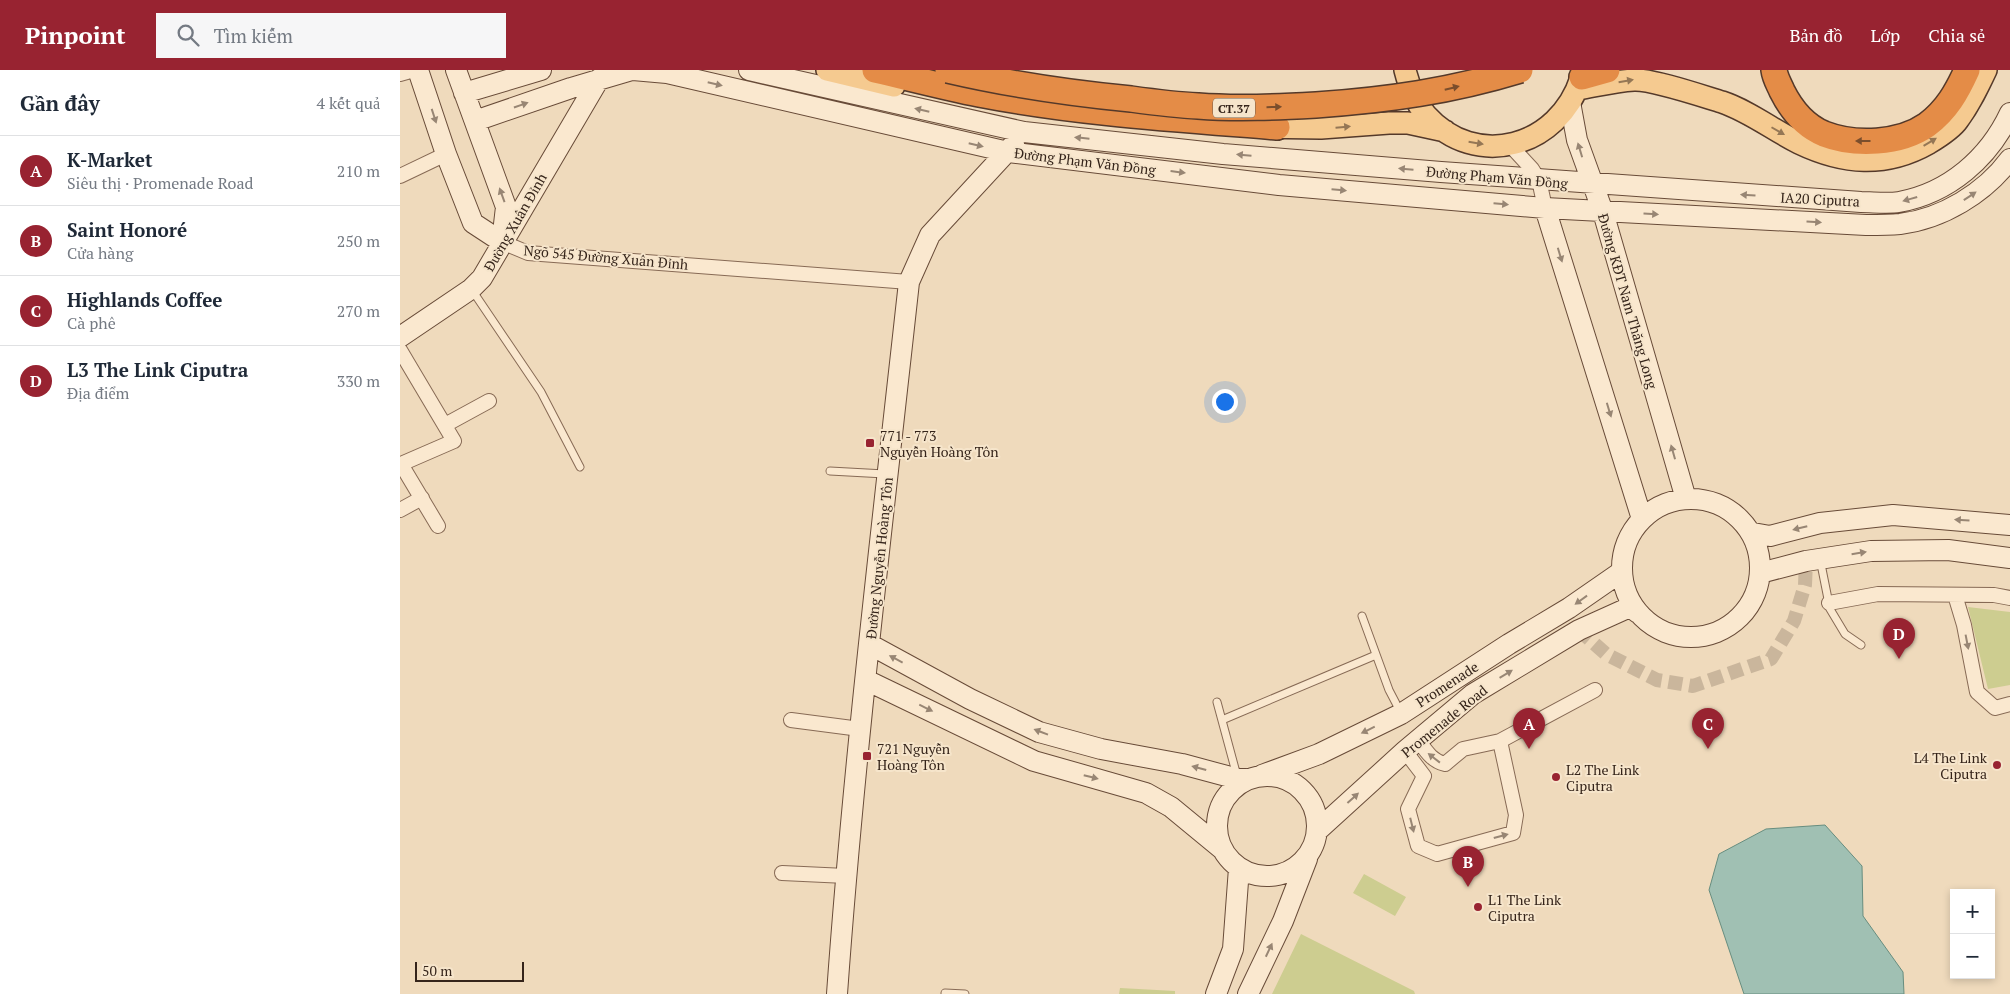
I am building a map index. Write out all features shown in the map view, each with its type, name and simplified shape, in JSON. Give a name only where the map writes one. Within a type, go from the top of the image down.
[{"type":"highway","name":"CT.37","points":[[948,70],[982,78],[1105,97],[1240,108],[1284,107],[1377,100],[1442,90],[1520,70]]},
{"type":"highway","points":[[1578,85],[1607,70]]},
{"type":"highway","points":[[1774,70],[1787,100],[1797,115],[1808,124],[1824,134],[1854,141],[1875,141],[1900,137],[1925,126],[1943,112],[1956,93],[1967,70]]},
{"type":"highway","points":[[885,72],[979,94],[1067,108],[1277,126]]},
{"type":"main road","points":[[827,70],[977,106],[1064,119],[1153,128],[1277,126],[1321,128],[1398,123],[1445,131],[1468,142],[1494,146],[1510,145],[1544,130],[1558,120],[1578,85],[1635,80],[1657,84],[1724,103],[1799,142],[1832,156],[1856,161],[1886,160],[1912,153],[1936,139],[1957,122],[1974,95],[1986,70]]},
{"type":"main road","points":[[926,70],[983,83],[1059,95],[1202,110],[1277,126]]},
{"type":"main road","points":[[1405,70],[1412,94],[1421,108],[1445,131]]},
{"type":"street","points":[[400,74],[416,70]]},
{"type":"street","name":"Ngõ 545 Đường Xuân Đỉnh","points":[[416,70],[473,223],[514,249],[528,253],[909,282]]},
{"type":"street","points":[[456,70],[506,207],[502,242]]},
{"type":"street","points":[[464,93],[541,70]]},
{"type":"street","name":"Đường Phạm Văn Đồng","points":[[475,122],[599,79],[633,70],[667,73],[1008,152],[1279,185],[1602,212]]},
{"type":"street","name":"Đường Phạm Văn Đồng","points":[[750,70],[1024,132],[1223,154],[1594,184]]},
{"type":"street","name":"Đường Xuân Đỉnh","points":[[400,337],[471,289],[482,278],[599,79]]},
{"type":"street","name":"Đường KĐT Nam Thăng Long","points":[[1578,85],[1577,140],[1594,184],[1686,499]]},
{"type":"street","name":"IA20 Ciputra","points":[[1594,184],[1898,202],[1919,196],[1945,185],[1970,168],[1989,149],[2010,113]]},
{"type":"street","name":"Đường Nguyễn Hoàng Tôn","points":[[837,994],[860,729],[909,282],[930,235],[1008,152],[1024,132]]},
{"type":"street","points":[[1510,145],[1532,169],[1539,180],[1545,208],[1642,519]]},
{"type":"street","points":[[400,176],[446,154]]},
{"type":"street","name":"IA20 Ciputra","points":[[1602,212],[1866,225],[1900,224],[1926,219],[1971,197],[1990,181],[2010,159]]},
{"type":"street","points":[[400,350],[454,441],[402,464],[438,526]]},
{"type":"street","points":[[445,425],[489,401]]},
{"type":"street","points":[[400,510],[422,498]]},
{"type":"street","points":[[1686,499],[1713,502],[1730,511],[1753,534],[1758,551],[1760,573],[1756,594],[1746,612],[1731,626],[1712,635],[1692,638],[1672,636],[1653,627],[1638,613],[1628,598],[1621,572],[1622,559],[1628,537],[1642,519],[1663,504],[1686,499]]},
{"type":"street","points":[[1753,534],[1770,536],[1820,523],[1893,514],[2010,525]]},
{"type":"street","points":[[1760,573],[1820,559],[1871,551],[1948,550],[2010,558]]},
{"type":"street","name":"Promenade","points":[[1249,778],[1319,754],[1402,714],[1508,644],[1569,608],[1621,572]]},
{"type":"street","points":[[1829,603],[1878,594],[1994,595],[2010,598]]},
{"type":"street","points":[[1955,595],[1964,625],[1977,692],[1995,708],[2010,704]]},
{"type":"street","name":"Promenade Road","points":[[1317,831],[1473,694],[1579,630],[1630,607],[1638,613]]},
{"type":"street","points":[[869,644],[970,699],[1039,732],[1101,749],[1249,778],[1277,776],[1291,781],[1303,790],[1311,802],[1316,816],[1317,831],[1283,920],[1248,994]]},
{"type":"street","points":[[866,680],[1034,761],[1146,793],[1172,807],[1222,849],[1229,860],[1239,868],[1262,876],[1277,875],[1292,870],[1309,853]]},
{"type":"street","points":[[1412,746],[1437,762],[1445,764],[1463,749],[1500,741],[1595,690]]},
{"type":"street","points":[[791,720],[860,729]]},
{"type":"street","points":[[1412,746],[1424,776],[1408,809],[1418,846],[1437,854],[1513,833],[1516,815],[1500,741]]},
{"type":"street","points":[[1222,849],[1216,826],[1221,803],[1232,789],[1249,778]]},
{"type":"street","points":[[1216,994],[1233,950],[1239,868]]},
{"type":"street","points":[[782,873],[846,876]]},
{"type":"lane","points":[[471,289],[541,392],[580,467]]},
{"type":"lane","points":[[830,471],[888,475]]},
{"type":"lane","points":[[1820,559],[1830,609],[1845,634],[1861,645]]},
{"type":"lane","points":[[1362,616],[1389,690],[1402,714]]},
{"type":"lane","points":[[1222,720],[1376,655]]},
{"type":"lane","points":[[1217,702],[1222,720],[1249,778]]},
{"type":"lane","points":[[945,993],[965,994]]},
{"type":"green space","points":[[1968,607],[2010,612],[2010,685],[1988,689]]},
{"type":"green space","points":[[1364,874],[1406,897],[1395,916],[1353,893]]},
{"type":"green space","points":[[1301,934],[1414,991],[1415,994],[1272,994]]},
{"type":"green space","points":[[1120,988],[1175,991],[1175,994],[1119,994]]},
{"type":"shaded area","points":[[1825,825],[1862,866],[1863,916],[1903,972],[1904,994],[1744,994],[1709,890],[1719,854],[1766,829]]},
{"type":"tunnel","points":[[1579,630],[1606,654],[1657,680],[1693,686],[1771,659],[1794,621],[1805,585],[1806,561]]},
{"type":"place","name":"771 - 773 Nguyễn Hoàng Tôn","points":[[870,443]]},
{"type":"place","name":"L3 The Link Ciputra","points":[[1899,659]]},
{"type":"place","name":"K-Market","points":[[1529,749]]},
{"type":"place","name":"Highlands Coffee","points":[[1708,749]]},
{"type":"place","name":"721 Nguyễn Hoàng Tôn","points":[[867,756]]},
{"type":"place","name":"L4 The Link Ciputra","points":[[1997,765]]},
{"type":"place","name":"L2 The Link Ciputra","points":[[1556,777]]},
{"type":"place","name":"Saint Honoré","points":[[1468,887]]},
{"type":"place","name":"L1 The Link Ciputra","points":[[1478,907]]}]
